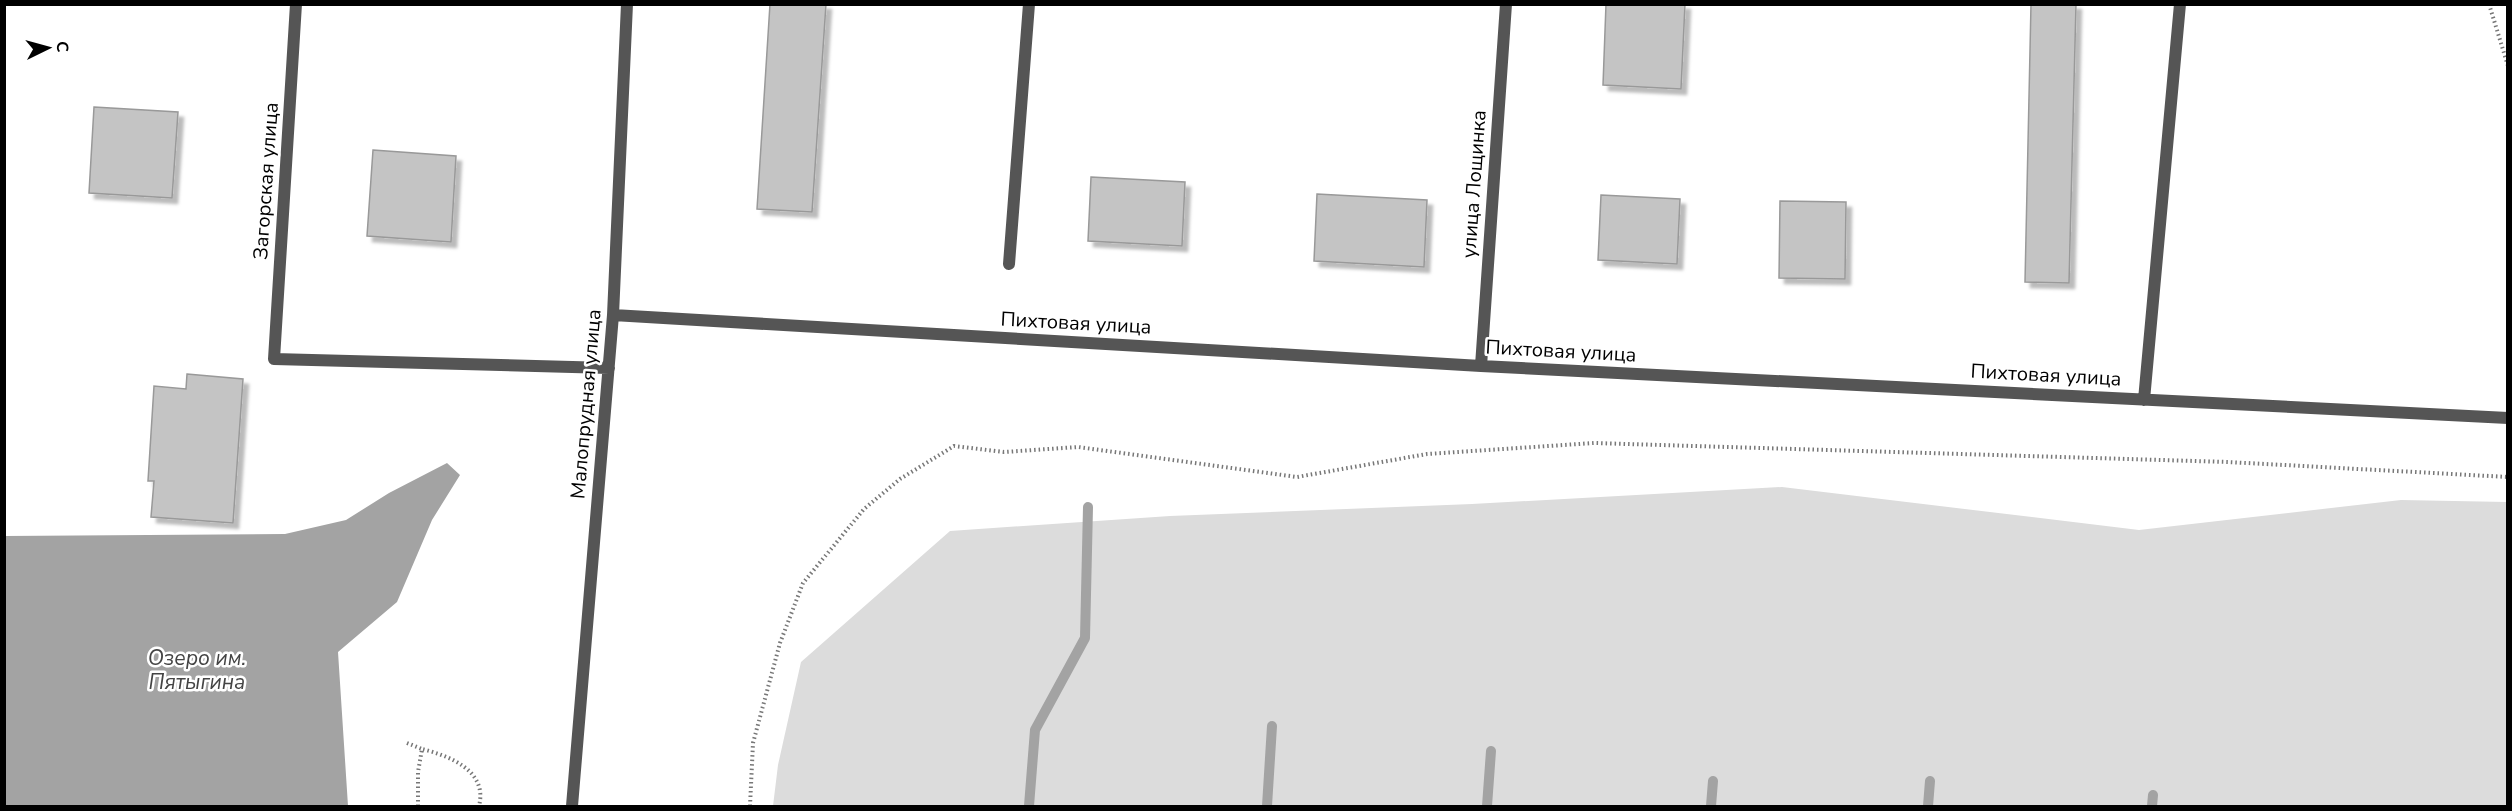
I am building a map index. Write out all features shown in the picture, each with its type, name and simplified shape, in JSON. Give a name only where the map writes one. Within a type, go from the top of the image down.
[{"type":"street","name":"Загорская улица","points":[[296,4],[274,359],[609,368]]},
{"type":"street","name":"Малопрудная улица","points":[[572,807],[613,315],[627,4]]},
{"type":"street","points":[[1009,264],[1029,4]]},
{"type":"street","name":"улица Лощинка","points":[[1480,366],[1506,4]]},
{"type":"street","points":[[2144,400],[2180,4]]},
{"type":"street","name":"Пихтовая улица","points":[[613,315],[1480,366],[2508,418]]},
{"type":"path","points":[[2489,4],[2508,66]]},
{"type":"path","points":[[750,807],[753,743],[780,643],[803,583],[864,509],[900,479],[954,446],[1004,452],[1078,447],[1298,477],[1427,454],[1594,443],[2217,461],[2508,477]]},
{"type":"path","points":[[407,743],[447,755],[464,765],[478,784],[480,807]]},
{"type":"path","points":[[418,807],[418,772],[422,749]]},
{"type":"shaded area","points":[[1782,487],[2139,530],[2401,500],[2507,502],[2507,806],[773,806],[778,765],[801,662],[950,531],[1170,516],[1472,504]]},
{"type":"water","name":"Озеро им. Пятыгина","points":[[447,463],[460,475],[432,520],[397,602],[338,652],[348,806],[5,806],[5,536],[285,534],[346,520],[389,493]]},
{"type":"building","points":[[770,4],[826,4],[812,212],[757,209]]},
{"type":"building","points":[[1606,4],[1685,4],[1681,89],[1603,85]]},
{"type":"building","points":[[2031,4],[2076,4],[2069,283],[2025,282]]},
{"type":"building","points":[[94,107],[178,112],[172,198],[89,193]]},
{"type":"building","points":[[373,150],[456,156],[451,242],[367,236]]},
{"type":"building","points":[[1091,177],[1185,182],[1182,246],[1088,241]]},
{"type":"building","points":[[1317,194],[1427,200],[1424,267],[1314,261]]},
{"type":"building","points":[[1601,195],[1680,199],[1677,264],[1598,260]]},
{"type":"building","points":[[1780,201],[1846,202],[1845,279],[1779,278]]},
{"type":"building","points":[[187,374],[243,379],[233,523],[151,517],[154,481],[148,481],[154,386],[186,389]]},
{"type":"waterway","points":[[1029,806],[1035,730],[1085,638],[1088,507]]},
{"type":"waterway","points":[[1267,806],[1272,726]]},
{"type":"waterway","points":[[1487,806],[1491,751]]},
{"type":"waterway","points":[[1711,806],[1713,781]]},
{"type":"waterway","points":[[1928,806],[1930,781]]},
{"type":"waterway","points":[[2152,806],[2153,795]]}]
